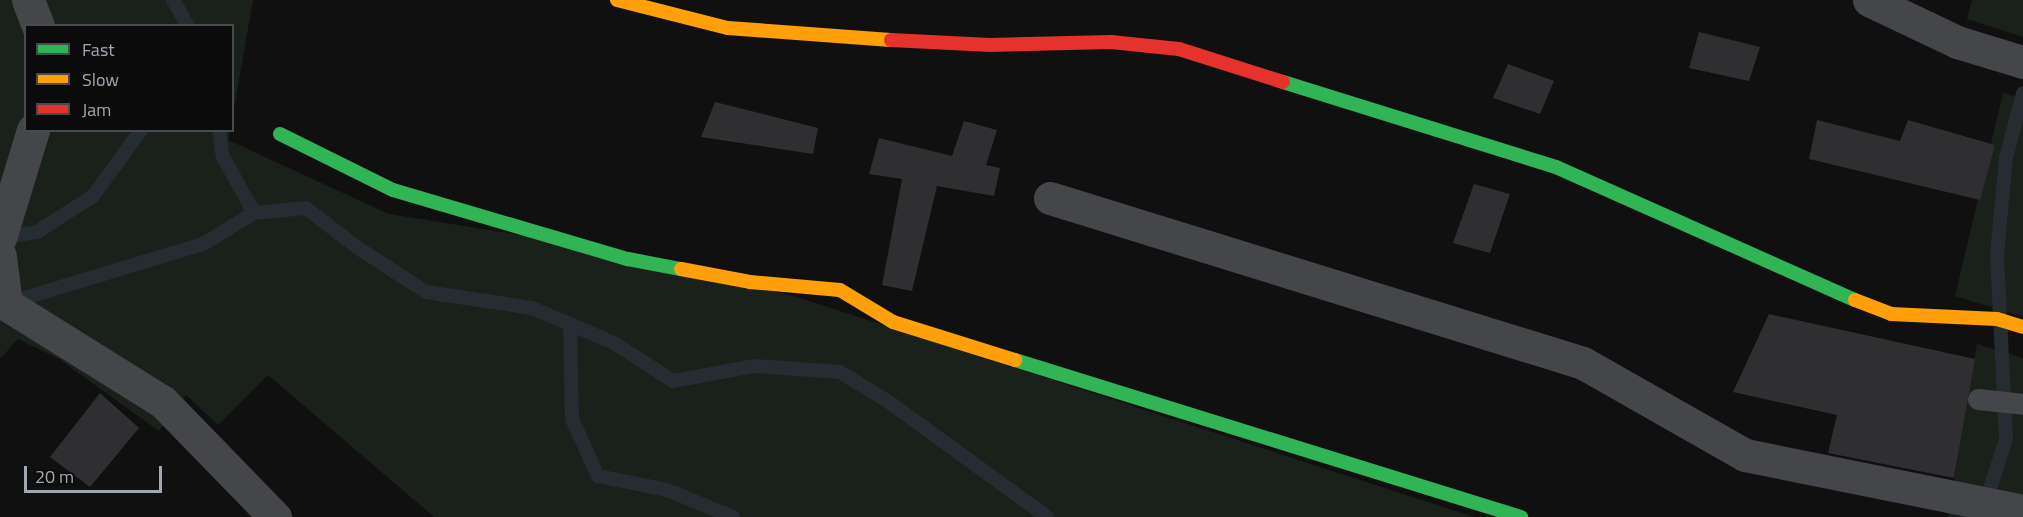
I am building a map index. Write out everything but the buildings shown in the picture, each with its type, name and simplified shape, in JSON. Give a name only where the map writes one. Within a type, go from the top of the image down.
[{"type":"street","points":[[28,0],[37,24]]},
{"type":"street","points":[[617,0],[728,28],[812,36],[990,45],[1111,42],[1179,49],[1556,167],[1750,251],[1835,293],[1891,314],[1997,319],[2023,327]]},
{"type":"street","points":[[1869,0],[1957,42],[2023,62]]},
{"type":"street","points":[[0,238],[32,132]]},
{"type":"street","points":[[280,134],[393,190],[628,259],[750,282],[840,290],[893,322],[1521,517]]},
{"type":"street","points":[[1050,198],[1583,363],[1745,455],[2023,511]]},
{"type":"street","points":[[0,256],[6,304],[164,402],[275,517]]},
{"type":"lane","points":[[1978,399],[2023,404]]},
{"type":"shaded area","points":[[0,0],[253,0],[234,108],[234,24],[24,24],[24,132],[230,132],[228,140],[389,214],[552,240],[797,297],[1474,517],[434,517],[268,375],[218,425],[186,395],[159,431],[59,359],[18,339],[0,359]]},
{"type":"shaded area","points":[[1972,0],[2023,0],[2023,37],[1967,19]]},
{"type":"shaded area","points":[[2003,93],[2023,98],[2023,317],[1955,296]]},
{"type":"shaded area","points":[[1977,344],[2023,358],[2023,517],[1948,517]]},
{"type":"waterway","points":[[173,0],[187,24]]},
{"type":"waterway","points":[[1985,504],[2006,439],[1997,255],[2006,158],[2023,93]]},
{"type":"waterway","points":[[2,237],[37,232],[93,196],[140,132]]},
{"type":"waterway","points":[[219,132],[223,157],[254,213]]},
{"type":"waterway","points":[[11,302],[203,244],[254,213],[306,208],[358,248],[426,292],[532,308],[614,343],[673,381],[754,366],[840,372],[889,402],[1047,517]]},
{"type":"waterway","points":[[570,324],[572,419],[598,476],[667,490],[733,517]]},
{"type":"traffic: fast","points":[[1283,82],[1556,167],[1855,300]]},
{"type":"traffic: fast","points":[[280,134],[393,190],[628,259],[681,269]]},
{"type":"traffic: fast","points":[[1015,360],[1521,517]]},
{"type":"traffic: slow","points":[[617,0],[728,28],[891,40]]},
{"type":"traffic: slow","points":[[681,269],[750,282],[840,290],[893,322],[1015,360]]},
{"type":"traffic: slow","points":[[1855,300],[1891,314],[1997,319],[2023,327]]},
{"type":"traffic: jam","points":[[891,40],[990,45],[1111,42],[1179,49],[1283,82]]}]
